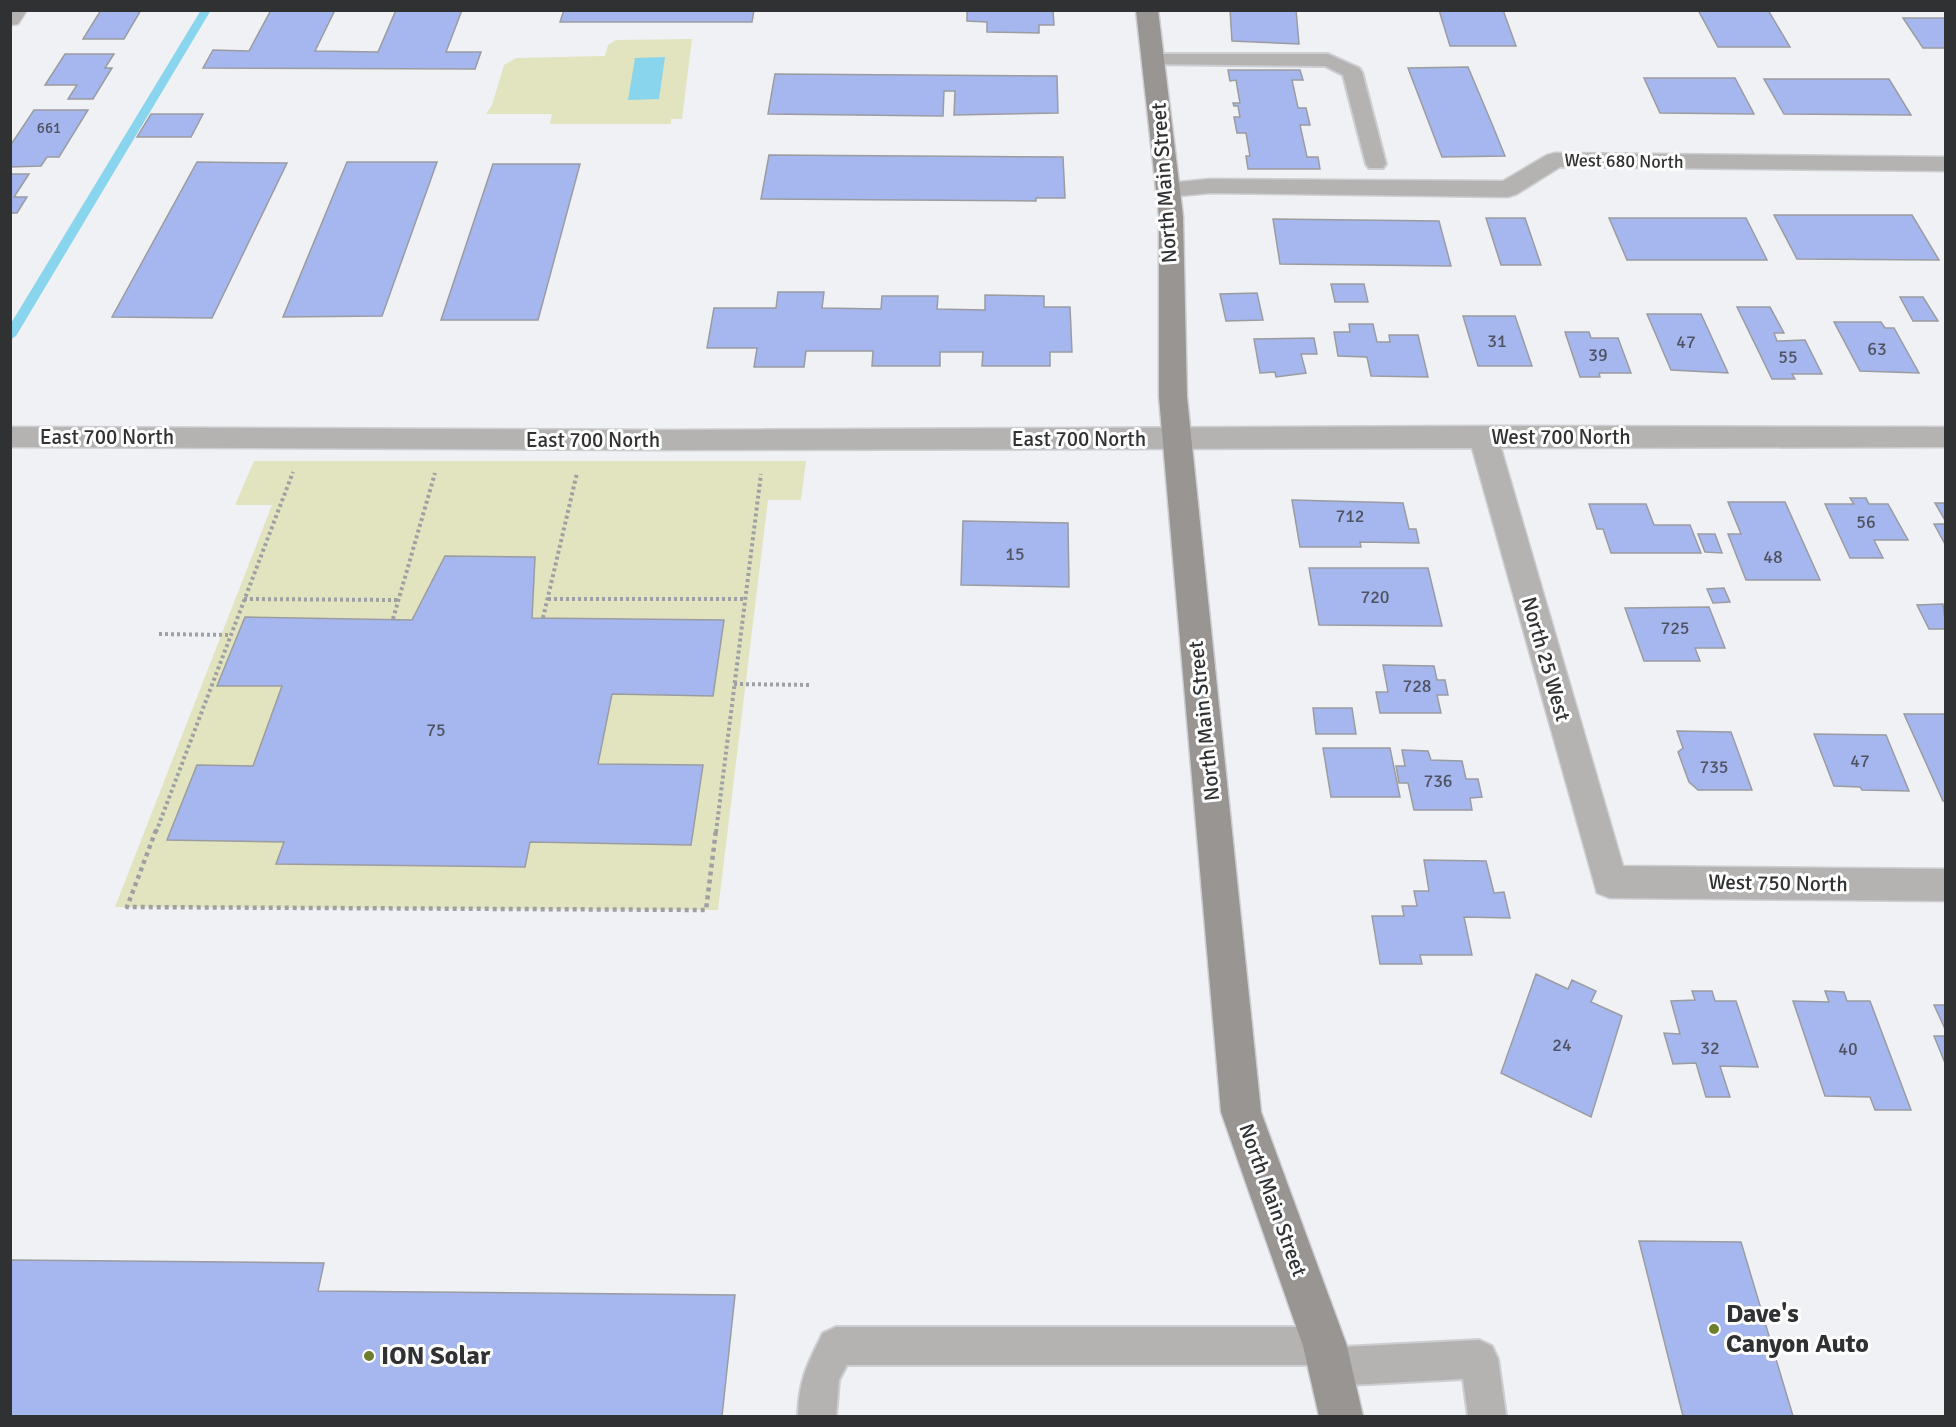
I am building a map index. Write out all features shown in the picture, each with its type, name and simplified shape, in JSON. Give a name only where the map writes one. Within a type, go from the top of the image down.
[{"type":"street","name":"North Main Street","points":[[1148,10],[1171,216],[1173,397],[1176,438],[1241,1112],[1327,1357],[1341,1416]]},
{"type":"street","name":"West 680 North","points":[[1168,189],[1210,186],[1508,189],[1555,160],[1946,164]]},
{"type":"street","name":"West 700 North","points":[[1176,438],[1483,436],[1946,438]]},
{"type":"street","name":"North 25 West","points":[[1483,436],[1610,882]]},
{"type":"street","name":"East 700 North","points":[[10,437],[657,440],[1176,438]]},
{"type":"street","name":"West 750 North","points":[[1610,882],[1946,885]]},
{"type":"lane","points":[[1154,60],[1328,60],[1344,66],[1352,72],[1376,164]]},
{"type":"lane","points":[[817,1416],[820,1378],[836,1346],[1479,1359],[1487,1416]]},
{"type":"path","points":[[297,461],[127,907],[706,910],[761,472]]},
{"type":"path","points":[[393,619],[435,472]]},
{"type":"path","points":[[543,618],[577,472]]},
{"type":"path","points":[[244,599],[398,600]]},
{"type":"path","points":[[548,599],[745,599]]},
{"type":"path","points":[[159,633],[231,634]]},
{"type":"path","points":[[734,684],[811,685]]},
{"type":"green space","points":[[692,39],[682,119],[671,119],[671,124],[550,124],[552,114],[486,114],[492,105],[504,65],[516,58],[605,56],[608,45],[616,40]]},
{"type":"green space","points":[[254,461],[806,461],[801,500],[768,500],[718,910],[115,907],[272,505],[235,505]],"holes":[[[446,556],[535,557],[532,618],[724,620],[713,696],[612,694],[598,764],[690,845],[530,842],[525,867],[277,864],[284,842],[167,840],[197,766],[253,766],[282,686],[217,685],[245,617],[412,620]]]},
{"type":"water","points":[[665,57],[659,99],[628,100],[635,58]]},
{"type":"building","points":[[101,10],[141,10],[124,39],[83,39]]},
{"type":"building","points":[[271,10],[335,10],[315,51],[378,52],[396,10],[462,10],[446,52],[481,52],[475,69],[203,68],[213,50],[249,51]]},
{"type":"building","points":[[564,10],[754,10],[752,22],[560,22]]},
{"type":"building","points":[[967,10],[1053,10],[1054,25],[1039,25],[1039,33],[987,32],[987,22],[967,21]]},
{"type":"building","points":[[1230,10],[1296,10],[1299,44],[1232,41]]},
{"type":"building","points":[[1439,10],[1503,10],[1516,46],[1450,46]]},
{"type":"building","points":[[1698,10],[1768,10],[1790,47],[1718,47]]},
{"type":"building","points":[[1903,18],[1946,18],[1946,48],[1923,48]]},
{"type":"building","points":[[65,54],[114,54],[105,68],[112,68],[93,99],[68,99],[77,85],[45,85]]},
{"type":"building","points":[[1468,67],[1505,156],[1442,157],[1408,68]]},
{"type":"building","points":[[1228,70],[1300,70],[1303,80],[1292,80],[1298,108],[1306,108],[1310,125],[1300,125],[1307,157],[1318,157],[1320,169],[1248,169],[1246,156],[1250,156],[1246,133],[1237,133],[1234,117],[1240,117],[1238,106],[1234,106],[1233,103],[1240,103],[1236,80],[1230,81]]},
{"type":"building","points":[[775,74],[1057,76],[1058,113],[954,115],[955,91],[944,91],[943,116],[768,114]]},
{"type":"building","points":[[1644,78],[1735,78],[1754,114],[1660,113]]},
{"type":"building","points":[[1764,79],[1889,79],[1911,115],[1784,114]]},
{"type":"building","points":[[34,110],[88,110],[59,157],[47,157],[41,166],[10,167],[10,146]]},
{"type":"building","points":[[151,114],[203,114],[191,137],[137,137]]},
{"type":"building","points":[[769,155],[1063,157],[1065,198],[1036,198],[1036,201],[761,199]]},
{"type":"building","points":[[197,162],[287,163],[212,318],[112,317]]},
{"type":"building","points":[[347,162],[437,162],[382,316],[283,317]]},
{"type":"building","points":[[493,164],[580,164],[538,320],[441,320]]},
{"type":"building","points":[[10,174],[29,174],[14,197],[27,197],[17,213],[10,213]]},
{"type":"building","points":[[1774,215],[1912,215],[1939,260],[1797,259]]},
{"type":"building","points":[[1486,218],[1525,218],[1541,265],[1501,265]]},
{"type":"building","points":[[1609,218],[1746,218],[1767,260],[1627,260]]},
{"type":"building","points":[[1273,219],[1439,221],[1451,266],[1280,264]]},
{"type":"building","points":[[1331,284],[1364,284],[1368,302],[1335,302]]},
{"type":"building","points":[[778,292],[824,292],[822,308],[881,309],[882,296],[938,296],[937,309],[985,310],[985,295],[1044,296],[1044,307],[1070,307],[1072,352],[1050,352],[1050,366],[982,366],[983,352],[940,352],[940,366],[872,366],[873,351],[806,351],[804,367],[754,367],[757,348],[707,348],[714,308],[776,308]]},
{"type":"building","points":[[1257,293],[1263,320],[1226,321],[1220,294]]},
{"type":"building","points":[[1900,297],[1923,297],[1938,321],[1913,321]]},
{"type":"building","points":[[1737,307],[1770,307],[1784,333],[1774,333],[1777,341],[1805,340],[1822,374],[1792,374],[1795,379],[1772,379]]},
{"type":"building","points":[[1647,314],[1701,314],[1728,373],[1671,370]]},
{"type":"building","points":[[1463,316],[1515,316],[1532,366],[1478,366]]},
{"type":"building","points":[[1834,322],[1881,322],[1885,328],[1894,328],[1919,373],[1860,371]]},
{"type":"building","points":[[1349,324],[1373,324],[1377,342],[1390,342],[1389,335],[1418,335],[1428,377],[1371,376],[1367,357],[1338,356],[1334,332],[1350,332]]},
{"type":"building","points":[[1565,332],[1589,332],[1591,338],[1618,338],[1631,373],[1599,373],[1600,377],[1580,377]]},
{"type":"building","points":[[1314,338],[1317,354],[1301,354],[1306,373],[1276,377],[1275,372],[1260,373],[1254,339]]},
{"type":"building","points":[[1850,498],[1866,498],[1869,504],[1888,504],[1908,540],[1874,540],[1883,558],[1850,558],[1825,504],[1854,504]]},
{"type":"building","points":[[1292,500],[1403,503],[1409,529],[1416,529],[1419,543],[1360,542],[1361,547],[1300,547]]},
{"type":"building","points":[[1728,502],[1785,502],[1820,580],[1746,580],[1728,534],[1741,534]]},
{"type":"building","points":[[1935,503],[1946,503],[1946,522]]},
{"type":"building","points":[[1589,504],[1646,504],[1654,525],[1690,525],[1701,553],[1611,553],[1603,529],[1597,529]]},
{"type":"building","points":[[963,521],[1068,523],[1069,587],[961,585]]},
{"type":"building","points":[[1934,524],[1946,524],[1946,546]]},
{"type":"building","points":[[1698,534],[1715,534],[1722,553],[1705,552]]},
{"type":"building","points":[[445,556],[535,557],[532,618],[724,620],[713,696],[612,694],[598,764],[703,765],[691,845],[530,842],[525,867],[276,864],[284,842],[167,840],[197,765],[253,766],[282,686],[217,686],[245,617],[412,620]]},
{"type":"building","points":[[1309,568],[1428,568],[1442,626],[1319,625]]},
{"type":"building","points":[[1724,588],[1730,602],[1713,603],[1707,589]]},
{"type":"building","points":[[1943,604],[1946,629],[1929,629],[1917,605]]},
{"type":"building","points":[[1709,607],[1725,648],[1695,648],[1700,661],[1644,661],[1625,608]]},
{"type":"building","points":[[1383,665],[1434,666],[1437,680],[1445,680],[1448,695],[1437,695],[1441,713],[1380,713],[1376,692],[1388,692]]},
{"type":"building","points":[[1313,708],[1352,708],[1356,734],[1316,734]]},
{"type":"building","points":[[1904,714],[1946,714],[1946,801],[1943,801]]},
{"type":"building","points":[[1677,731],[1731,732],[1752,790],[1698,790],[1689,782],[1678,752],[1683,748]]},
{"type":"building","points":[[1814,734],[1886,735],[1909,791],[1862,790],[1860,787],[1834,786]]},
{"type":"building","points":[[1323,748],[1390,748],[1400,797],[1331,797]]},
{"type":"building","points":[[1402,750],[1428,751],[1431,760],[1462,761],[1466,779],[1478,779],[1482,797],[1470,798],[1472,810],[1414,810],[1408,783],[1399,783],[1396,766],[1405,766]]},
{"type":"building","points":[[1424,860],[1486,861],[1494,893],[1504,892],[1510,918],[1464,917],[1472,955],[1420,955],[1422,964],[1380,964],[1372,916],[1404,916],[1402,906],[1417,906],[1414,891],[1429,891]]},
{"type":"building","points":[[1536,974],[1568,989],[1572,980],[1596,991],[1591,1002],[1622,1016],[1591,1117],[1501,1073]]},
{"type":"building","points":[[1692,991],[1712,991],[1715,1001],[1736,1001],[1758,1067],[1720,1066],[1730,1097],[1706,1097],[1696,1063],[1673,1064],[1664,1033],[1680,1034],[1671,1001],[1695,1000]]},
{"type":"building","points":[[1825,991],[1844,992],[1847,1001],[1870,1001],[1911,1110],[1875,1110],[1870,1097],[1825,1096],[1793,1001],[1829,1002]]},
{"type":"building","points":[[1934,1005],[1946,1005],[1946,1031]]},
{"type":"building","points":[[1934,1036],[1946,1036],[1946,1063],[1945,1063]]},
{"type":"building","name":"Dave's Canyon Auto","points":[[1639,1241],[1741,1242],[1793,1416],[1683,1416]]},
{"type":"building","name":"ION Solar","points":[[10,1260],[324,1263],[318,1291],[735,1295],[722,1416],[10,1416]]},
{"type":"waterway","points":[[10,336],[206,10]]},
{"type":"place","name":"Dave's Canyon Auto","points":[[1714,1329]]},
{"type":"place","name":"ION Solar","points":[[369,1356]]}]
